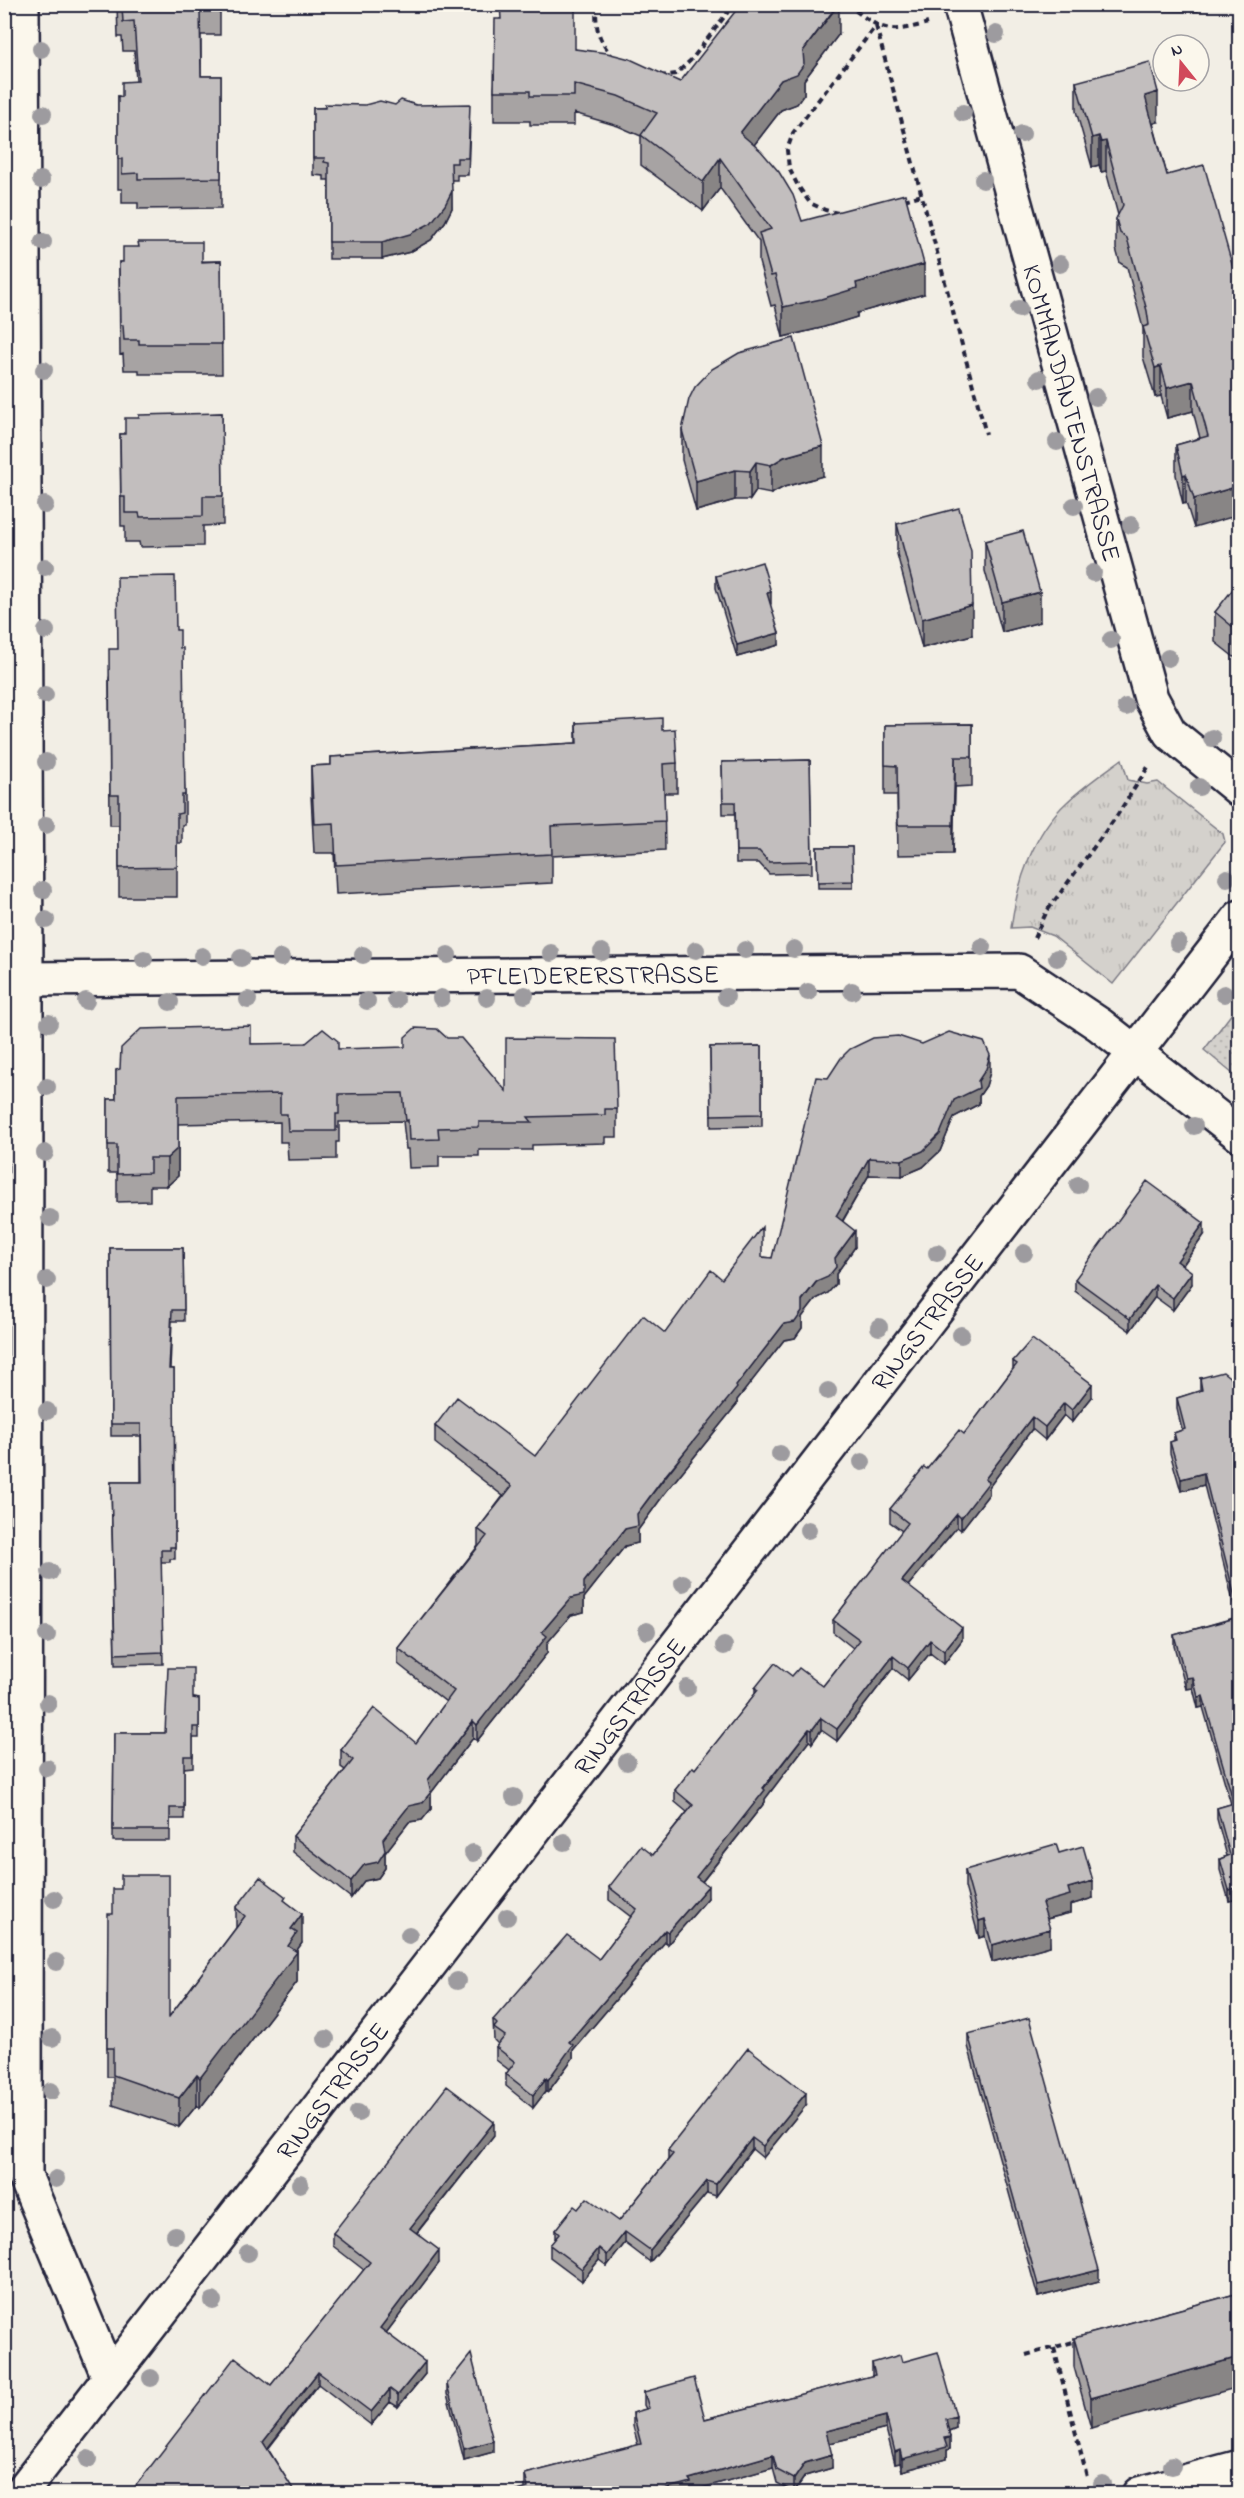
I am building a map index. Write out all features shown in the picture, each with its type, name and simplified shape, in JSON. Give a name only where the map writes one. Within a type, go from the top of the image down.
[{"type":"street","points":[[15,2170],[26,980],[13,233],[22,4]]},
{"type":"street","name":"KOMMANDANTENSTRASSE","points":[[960,4],[1151,698],[1170,733],[1239,790]]},
{"type":"street","name":"RINGSTRASSE","points":[[20,2493],[1239,917]]},
{"type":"street","points":[[1019,971],[1100,1025],[1239,1135]]},
{"type":"street","name":"PFLEIDERERSTRASSE","points":[[26,980],[1019,971]]},
{"type":"street","points":[[4,2125],[15,2170],[109,2377]]},
{"type":"street","points":[[1139,2493],[1239,2467]]},
{"type":"path","points":[[596,4],[596,23],[600,43],[616,61]]},
{"type":"path","points":[[657,76],[676,74],[692,59],[734,4]]},
{"type":"path","points":[[847,4],[876,26],[902,30],[932,22]]},
{"type":"path","points":[[876,26],[986,434]]},
{"type":"path","points":[[847,214],[825,210],[810,202],[789,168],[787,150],[793,133],[876,26]]},
{"type":"path","points":[[900,200],[922,195]]},
{"type":"path","points":[[1019,971],[1047,910],[1116,817],[1150,764]]},
{"type":"path","points":[[1026,2355],[1086,2338]]},
{"type":"path","points":[[1054,2348],[1087,2477]]},
{"type":"green space","points":[[1122,759],[1128,780],[1147,784],[1158,782],[1223,834],[1225,842],[1113,984],[1053,936],[1030,927],[1011,928],[1022,877],[1045,828],[1073,796]]},
{"type":"green space","points":[[1239,1004],[1239,1079],[1204,1050]]},
{"type":"building","points":[[118,4],[220,4],[200,6],[201,76],[221,76],[221,178],[138,179],[138,173],[122,174],[122,159],[118,159],[118,96],[122,97],[122,82],[138,81],[134,21],[123,22],[122,7],[118,7]]},
{"type":"building","points":[[500,4],[575,4],[575,49],[630,59],[680,82],[741,4],[838,4],[803,51],[804,64],[797,74],[781,80],[740,133],[761,151],[779,172],[793,195],[802,221],[905,194],[924,264],[856,283],[857,288],[821,299],[783,307],[775,275],[771,276],[759,233],[771,229],[720,158],[703,182],[641,135],[657,113],[618,96],[574,84],[574,96],[530,96],[530,91],[494,91],[495,19],[501,19]]},
{"type":"building","points":[[1150,62],[1151,93],[1155,93],[1145,96],[1167,175],[1204,165],[1239,289],[1239,364],[1235,365],[1239,382],[1239,486],[1194,499],[1186,474],[1183,475],[1176,445],[1208,436],[1193,381],[1167,388],[1161,366],[1155,368],[1143,327],[1149,325],[1147,311],[1127,238],[1120,233],[1116,219],[1123,205],[1106,141],[1101,142],[1099,136],[1092,138],[1076,82]]},
{"type":"building","points":[[401,100],[416,105],[470,104],[468,158],[457,158],[457,163],[451,163],[452,191],[445,205],[431,223],[410,234],[382,242],[329,242],[329,163],[324,162],[325,158],[313,158],[313,108],[325,108],[325,104],[365,105],[380,101],[395,105]]},
{"type":"building","points":[[138,242],[202,242],[202,262],[221,261],[222,344],[139,344],[139,340],[124,340],[123,325],[120,325],[119,262],[123,262],[123,247],[139,247]]},
{"type":"building","points":[[794,338],[823,446],[784,457],[771,465],[756,462],[750,471],[735,470],[696,481],[682,430],[689,399],[695,387],[712,369],[739,353]]},
{"type":"building","points":[[222,413],[223,496],[203,496],[203,516],[140,517],[139,513],[125,513],[125,497],[121,497],[120,434],[125,434],[125,418],[139,418],[139,415]]},
{"type":"building","points":[[959,508],[971,551],[972,605],[922,619],[897,524]]},
{"type":"building","points":[[1023,531],[1040,592],[1002,602],[985,541]]},
{"type":"building","points":[[762,562],[771,592],[767,593],[779,633],[737,645],[716,576]]},
{"type":"building","points":[[175,576],[176,630],[180,630],[180,648],[183,648],[185,795],[182,795],[182,813],[177,814],[177,867],[119,868],[119,795],[110,795],[109,649],[118,649],[117,577]]},
{"type":"building","points":[[1233,589],[1239,593],[1239,632],[1215,612]]},
{"type":"building","points":[[662,718],[662,730],[675,729],[677,763],[663,764],[665,821],[551,826],[552,854],[336,865],[334,823],[314,824],[311,766],[331,765],[331,757],[577,743],[576,723]]},
{"type":"building","points":[[972,724],[972,757],[955,757],[953,825],[898,825],[897,766],[885,765],[885,725]]},
{"type":"building","points":[[810,760],[812,861],[769,862],[759,851],[736,851],[735,802],[723,802],[722,762]]},
{"type":"building","points":[[817,847],[852,847],[853,881],[818,882]]},
{"type":"building","points":[[251,1026],[251,1044],[306,1043],[323,1029],[338,1041],[338,1049],[405,1047],[405,1037],[415,1028],[437,1029],[447,1038],[461,1038],[506,1091],[506,1038],[615,1039],[617,1109],[605,1109],[605,1115],[528,1117],[532,1122],[479,1122],[479,1127],[438,1128],[439,1139],[409,1140],[403,1093],[339,1094],[336,1131],[288,1131],[287,1114],[280,1114],[280,1094],[178,1096],[178,1148],[167,1158],[150,1158],[150,1173],[117,1174],[117,1145],[108,1145],[108,1099],[116,1099],[116,1070],[120,1069],[121,1048],[141,1029]]},
{"type":"building","points":[[949,1032],[984,1042],[990,1055],[986,1069],[978,1081],[979,1088],[954,1100],[940,1134],[923,1151],[902,1160],[869,1158],[836,1216],[855,1231],[835,1258],[836,1267],[828,1277],[816,1282],[802,1300],[802,1312],[795,1322],[784,1324],[736,1386],[737,1388],[665,1476],[637,1514],[638,1526],[625,1529],[584,1582],[584,1595],[571,1598],[542,1632],[547,1636],[477,1725],[473,1721],[428,1780],[431,1792],[422,1803],[409,1806],[383,1839],[385,1851],[378,1862],[364,1865],[351,1881],[293,1836],[353,1760],[341,1750],[374,1708],[416,1743],[454,1691],[398,1648],[487,1536],[478,1529],[512,1486],[435,1426],[457,1397],[535,1456],[643,1315],[665,1333],[711,1270],[722,1279],[762,1227],[762,1257],[772,1258],[816,1077],[828,1078],[850,1049],[873,1038],[898,1036],[922,1044]]},
{"type":"building","points":[[762,1046],[762,1114],[711,1115],[710,1047]]},
{"type":"building","points":[[1147,1181],[1204,1223],[1177,1261],[1192,1272],[1173,1298],[1155,1285],[1130,1319],[1075,1279]]},
{"type":"building","points":[[110,1248],[183,1248],[184,1310],[172,1310],[169,1369],[174,1369],[175,1547],[170,1547],[170,1550],[161,1550],[163,1652],[115,1654],[111,1482],[142,1482],[141,1424],[111,1424]]},
{"type":"building","points":[[1032,1339],[1092,1384],[1072,1410],[1064,1403],[1045,1427],[1032,1417],[985,1479],[989,1482],[961,1518],[957,1514],[902,1581],[962,1628],[944,1651],[930,1640],[908,1668],[893,1656],[837,1729],[821,1718],[812,1730],[809,1729],[763,1788],[765,1790],[696,1877],[708,1886],[668,1932],[665,1930],[569,2042],[573,2045],[548,2080],[546,2078],[533,2095],[506,2074],[515,2062],[496,2047],[505,2036],[494,2028],[497,2024],[493,2020],[567,1935],[599,1959],[637,1909],[609,1887],[641,1846],[653,1855],[693,1805],[675,1790],[693,1767],[695,1769],[758,1690],[755,1688],[775,1663],[792,1676],[799,1668],[823,1686],[860,1640],[833,1620],[908,1523],[890,1509],[924,1467],[927,1469],[959,1430],[964,1434],[1017,1364],[1013,1361]]},
{"type":"building","points":[[1223,1372],[1239,1383],[1239,1610],[1204,1473],[1181,1479],[1170,1442],[1176,1440],[1174,1433],[1185,1429],[1177,1398],[1202,1390],[1200,1378]]},
{"type":"building","points":[[1239,1617],[1239,1887],[1229,1890],[1220,1859],[1230,1855],[1217,1808],[1234,1803],[1203,1696],[1198,1697],[1193,1677],[1186,1678],[1174,1635]]},
{"type":"building","points":[[168,1668],[193,1668],[193,1698],[199,1699],[199,1727],[193,1727],[193,1756],[184,1756],[184,1808],[170,1808],[170,1830],[113,1830],[114,1733],[165,1733]]},
{"type":"building","points":[[1056,1844],[1059,1853],[1083,1846],[1093,1881],[1068,1888],[1070,1895],[1042,1903],[1050,1929],[992,1945],[985,1919],[979,1921],[965,1870]]},
{"type":"building","points":[[121,1875],[169,1875],[169,2017],[245,1916],[236,1908],[260,1877],[286,1897],[284,1900],[302,1914],[291,1929],[297,1933],[288,1946],[297,1952],[200,2078],[197,2075],[179,2098],[113,2075],[113,2048],[107,2048],[108,1914],[113,1914],[113,1889],[121,1889]]},
{"type":"building","points":[[1029,2018],[1099,2270],[1038,2285],[968,2034]]},
{"type":"building","points":[[748,2048],[806,2093],[763,2146],[752,2138],[716,2184],[707,2181],[650,2250],[625,2232],[607,2255],[599,2248],[582,2269],[550,2245],[559,2234],[555,2230],[574,2206],[578,2209],[587,2198],[619,2221],[673,2154],[668,2150]]},
{"type":"building","points":[[447,2086],[494,2122],[410,2228],[439,2250],[380,2328],[425,2362],[398,2395],[390,2389],[371,2412],[318,2372],[263,2442],[295,2492],[293,2493],[130,2493],[235,2357],[271,2385],[370,2262],[333,2233]]},
{"type":"building","points":[[1239,2293],[1239,2357],[1091,2398],[1074,2338]]},
{"type":"building","points":[[938,2352],[956,2416],[946,2419],[950,2437],[944,2438],[947,2447],[902,2459],[900,2450],[895,2452],[886,2416],[826,2431],[832,2455],[805,2463],[794,2479],[777,2470],[773,2455],[689,2479],[691,2482],[648,2493],[510,2493],[528,2488],[525,2474],[641,2444],[633,2413],[649,2408],[644,2392],[694,2378],[705,2419],[875,2375],[872,2363],[900,2355],[902,2362]]},
{"type":"building","points":[[471,2354],[493,2441],[464,2449],[447,2384]]}]
